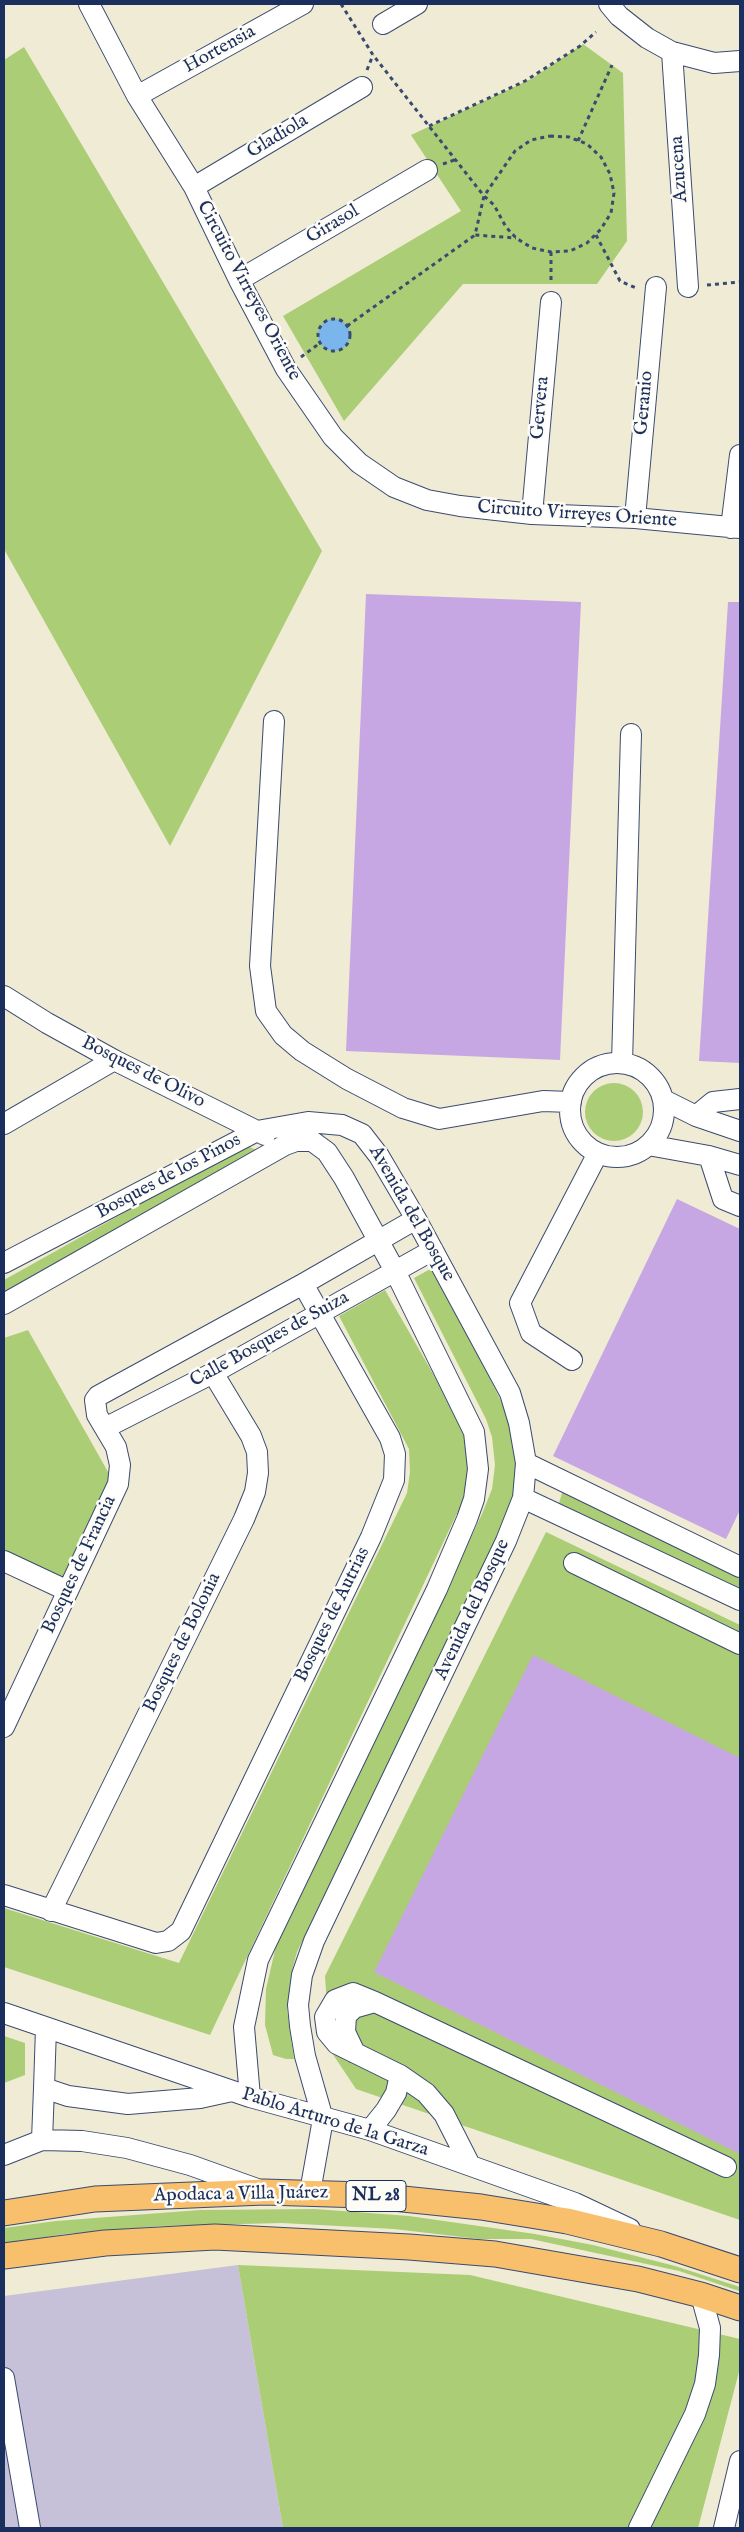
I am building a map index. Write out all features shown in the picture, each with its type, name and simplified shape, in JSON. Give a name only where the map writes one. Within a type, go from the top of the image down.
[{"type":"main road","name":"Apodaca a Villa Juárez","points":[[4,2213],[95,2199],[310,2192],[481,2207],[567,2221],[662,2244],[740,2270]]},
{"type":"main road","points":[[4,2256],[105,2243],[215,2237],[322,2240],[495,2254],[638,2279],[702,2295],[740,2308]]},
{"type":"street","name":"Circuito Virreyes Oriente","points":[[90,4],[137,96],[194,187],[238,280],[286,369],[333,437],[359,463],[394,487],[427,500],[532,514],[634,518],[736,528]]},
{"type":"street","name":"Hortensia","points":[[137,96],[303,4]]},
{"type":"street","points":[[383,24],[417,4]]},
{"type":"street","points":[[609,4],[619,16],[647,38],[672,52],[714,63],[740,61]]},
{"type":"street","name":"Azucena","points":[[672,52],[688,287]]},
{"type":"street","name":"Gladiola","points":[[194,187],[362,87]]},
{"type":"street","name":"Girasol","points":[[238,280],[426,170]]},
{"type":"street","name":"Geranio","points":[[634,518],[656,287]]},
{"type":"street","name":"Gervera","points":[[532,514],[551,302]]},
{"type":"street","points":[[736,528],[740,455]]},
{"type":"street","points":[[274,721],[260,966],[266,1011],[283,1035],[302,1052],[354,1083],[403,1108],[439,1120],[543,1101],[571,1102]]},
{"type":"street","points":[[622,1063],[631,734]]},
{"type":"street","name":"Bosques de Olivo","points":[[4,996],[47,1023],[114,1060],[285,1145]]},
{"type":"street","points":[[4,1124],[114,1060]]},
{"type":"street","points":[[622,1063],[634,1066],[645,1072],[655,1082],[664,1100],[664,1118],[661,1127],[648,1146],[629,1156],[607,1156],[598,1153],[583,1142],[573,1127],[571,1102],[578,1084],[591,1070],[606,1064],[622,1063]]},
{"type":"street","points":[[696,1116],[713,1102],[740,1099]]},
{"type":"street","points":[[664,1100],[696,1116],[740,1131]]},
{"type":"street","name":"Bosques de los Pinos","points":[[4,1263],[256,1131],[308,1122],[342,1125]]},
{"type":"street","name":"Avenida del Bosque","points":[[323,2119],[300,2026],[298,2005],[302,1975],[314,1941],[506,1541],[523,1498],[526,1463],[519,1423],[510,1393],[416,1218],[371,1144],[362,1134],[342,1125]]},
{"type":"street","name":"Bosques de los Pinos","points":[[4,1304],[285,1145],[296,1141],[312,1141],[327,1152],[344,1178],[378,1241]]},
{"type":"street","points":[[648,1146],[709,1156],[740,1165]]},
{"type":"street","points":[[572,1360],[531,1333],[520,1303],[598,1153]]},
{"type":"street","points":[[709,1156],[723,1199],[740,1206]]},
{"type":"street","name":"Calle Bosques de Suiza","points":[[95,1400],[102,1392],[303,1284],[416,1218]]},
{"type":"street","points":[[44,2088],[68,2096],[128,2104],[241,2094],[244,2027],[258,1960],[436,1588],[474,1499],[478,1469],[474,1432],[395,1271],[378,1241]]},
{"type":"street","name":"Calle Bosques de Suiza","points":[[105,1428],[213,1373],[433,1250]]},
{"type":"street","name":"Bosques de Autrias","points":[[51,1911],[156,1943],[168,1941],[181,1931],[371,1537],[394,1480],[395,1454],[390,1438],[321,1312],[303,1284]]},
{"type":"street","name":"Bosques de Bolonia","points":[[51,1911],[244,1520],[255,1492],[258,1473],[257,1452],[251,1436],[213,1373]]},
{"type":"street","name":"Bosques de Francia","points":[[4,1727],[118,1484],[120,1465],[116,1447],[97,1415],[95,1400]]},
{"type":"street","points":[[526,1463],[740,1567]]},
{"type":"street","points":[[523,1498],[740,1600]]},
{"type":"street","points":[[4,1561],[68,1591]]},
{"type":"street","points":[[574,1563],[740,1644]]},
{"type":"street","points":[[4,1895],[51,1911]]},
{"type":"street","points":[[470,2165],[444,2114],[426,2093],[400,2074],[337,2044],[327,2032],[326,2017],[335,2000],[353,1993],[375,2002],[726,2167]]},
{"type":"street","name":"Pablo Arturo de la Garza","points":[[4,2013],[241,2094],[323,2119],[370,2130],[470,2165],[574,2203],[662,2244]]},
{"type":"street","points":[[42,2140],[46,2028]]},
{"type":"street","points":[[370,2130],[392,2099],[400,2074]]},
{"type":"street","points":[[310,2192],[323,2119]]},
{"type":"street","points":[[4,2155],[42,2140],[82,2141],[127,2148],[190,2165],[264,2192]]},
{"type":"street","points":[[639,2528],[695,2414],[705,2384],[710,2328],[702,2295]]},
{"type":"street","points":[[4,2378],[30,2528]]},
{"type":"street","points":[[724,2528],[740,2461]]},
{"type":"path","points":[[341,4],[373,55],[484,196],[494,205],[506,227],[516,238],[532,248],[551,252],[570,251],[587,243],[601,229],[610,213],[614,193],[610,174],[601,157],[587,144],[569,137],[550,136],[531,140],[515,151],[484,196],[475,235]]},
{"type":"path","points":[[429,126],[525,81],[580,46],[596,32]]},
{"type":"path","points":[[578,141],[612,65]]},
{"type":"path","points":[[347,326],[475,235],[516,238]]},
{"type":"path","points":[[551,252],[551,302]]},
{"type":"path","points":[[338,320],[347,326],[350,336],[346,346],[337,351],[323,347],[318,332],[323,323],[338,320]]},
{"type":"shaded area","points":[[238,2265],[283,2528],[4,2528],[4,2296]]},
{"type":"green space","points":[[583,44],[623,73],[627,241],[597,284],[463,284],[344,421],[283,316],[461,211],[411,135],[531,79]]},
{"type":"green space","points":[[24,47],[322,551],[170,846],[4,549],[4,60]]},
{"type":"green space","points":[[608,1083],[620,1083],[635,1091],[643,1106],[643,1118],[635,1133],[620,1141],[608,1141],[593,1133],[585,1118],[585,1106],[593,1091]]},
{"type":"green space","points":[[245,1145],[259,1151],[4,1294],[4,1280]]},
{"type":"green space","points":[[434,1267],[507,1413],[515,1445],[518,1470],[515,1500],[505,1527],[297,1952],[292,1970],[287,2010],[294,2059],[286,2059],[273,2055],[265,2025],[266,1989],[276,1946],[482,1514],[492,1489],[495,1465],[492,1437],[486,1419],[414,1278]]},
{"type":"green space","points":[[385,1290],[463,1426],[469,1458],[468,1478],[461,1505],[210,2035],[4,1967],[4,1908],[179,1963],[407,1493],[410,1472],[409,1449],[339,1316]]},
{"type":"green space","points":[[28,1330],[112,1479],[66,1581],[4,1550],[4,1338]]},
{"type":"green space","points":[[563,1490],[740,1577],[740,1590],[559,1503]]},
{"type":"green space","points":[[546,1532],[740,1625],[740,2220],[356,2089],[330,2050],[325,1976]]},
{"type":"green space","points":[[4,2036],[25,2043],[25,2075],[4,2083]]},
{"type":"green space","points":[[315,2209],[409,2216],[535,2234],[593,2245],[675,2266],[740,2287],[739,2291],[679,2271],[531,2239],[479,2239],[394,2229],[282,2223],[161,2226],[65,2234],[4,2244],[4,2228],[56,2221],[200,2210]]},
{"type":"green space","points":[[238,2265],[470,2275],[740,2339],[740,2368],[698,2528],[283,2528]]},
{"type":"water","points":[[334,319],[345,324],[350,335],[345,346],[334,351],[323,346],[318,335],[323,324]]},
{"type":"building","points":[[366,594],[581,602],[560,1060],[346,1051]]},
{"type":"building","points":[[728,602],[740,602],[740,1063],[699,1061]]},
{"type":"building","points":[[677,1199],[740,1229],[740,1510],[726,1539],[553,1456]]},
{"type":"building","points":[[533,1655],[740,1758],[740,2154],[374,1972]]}]
